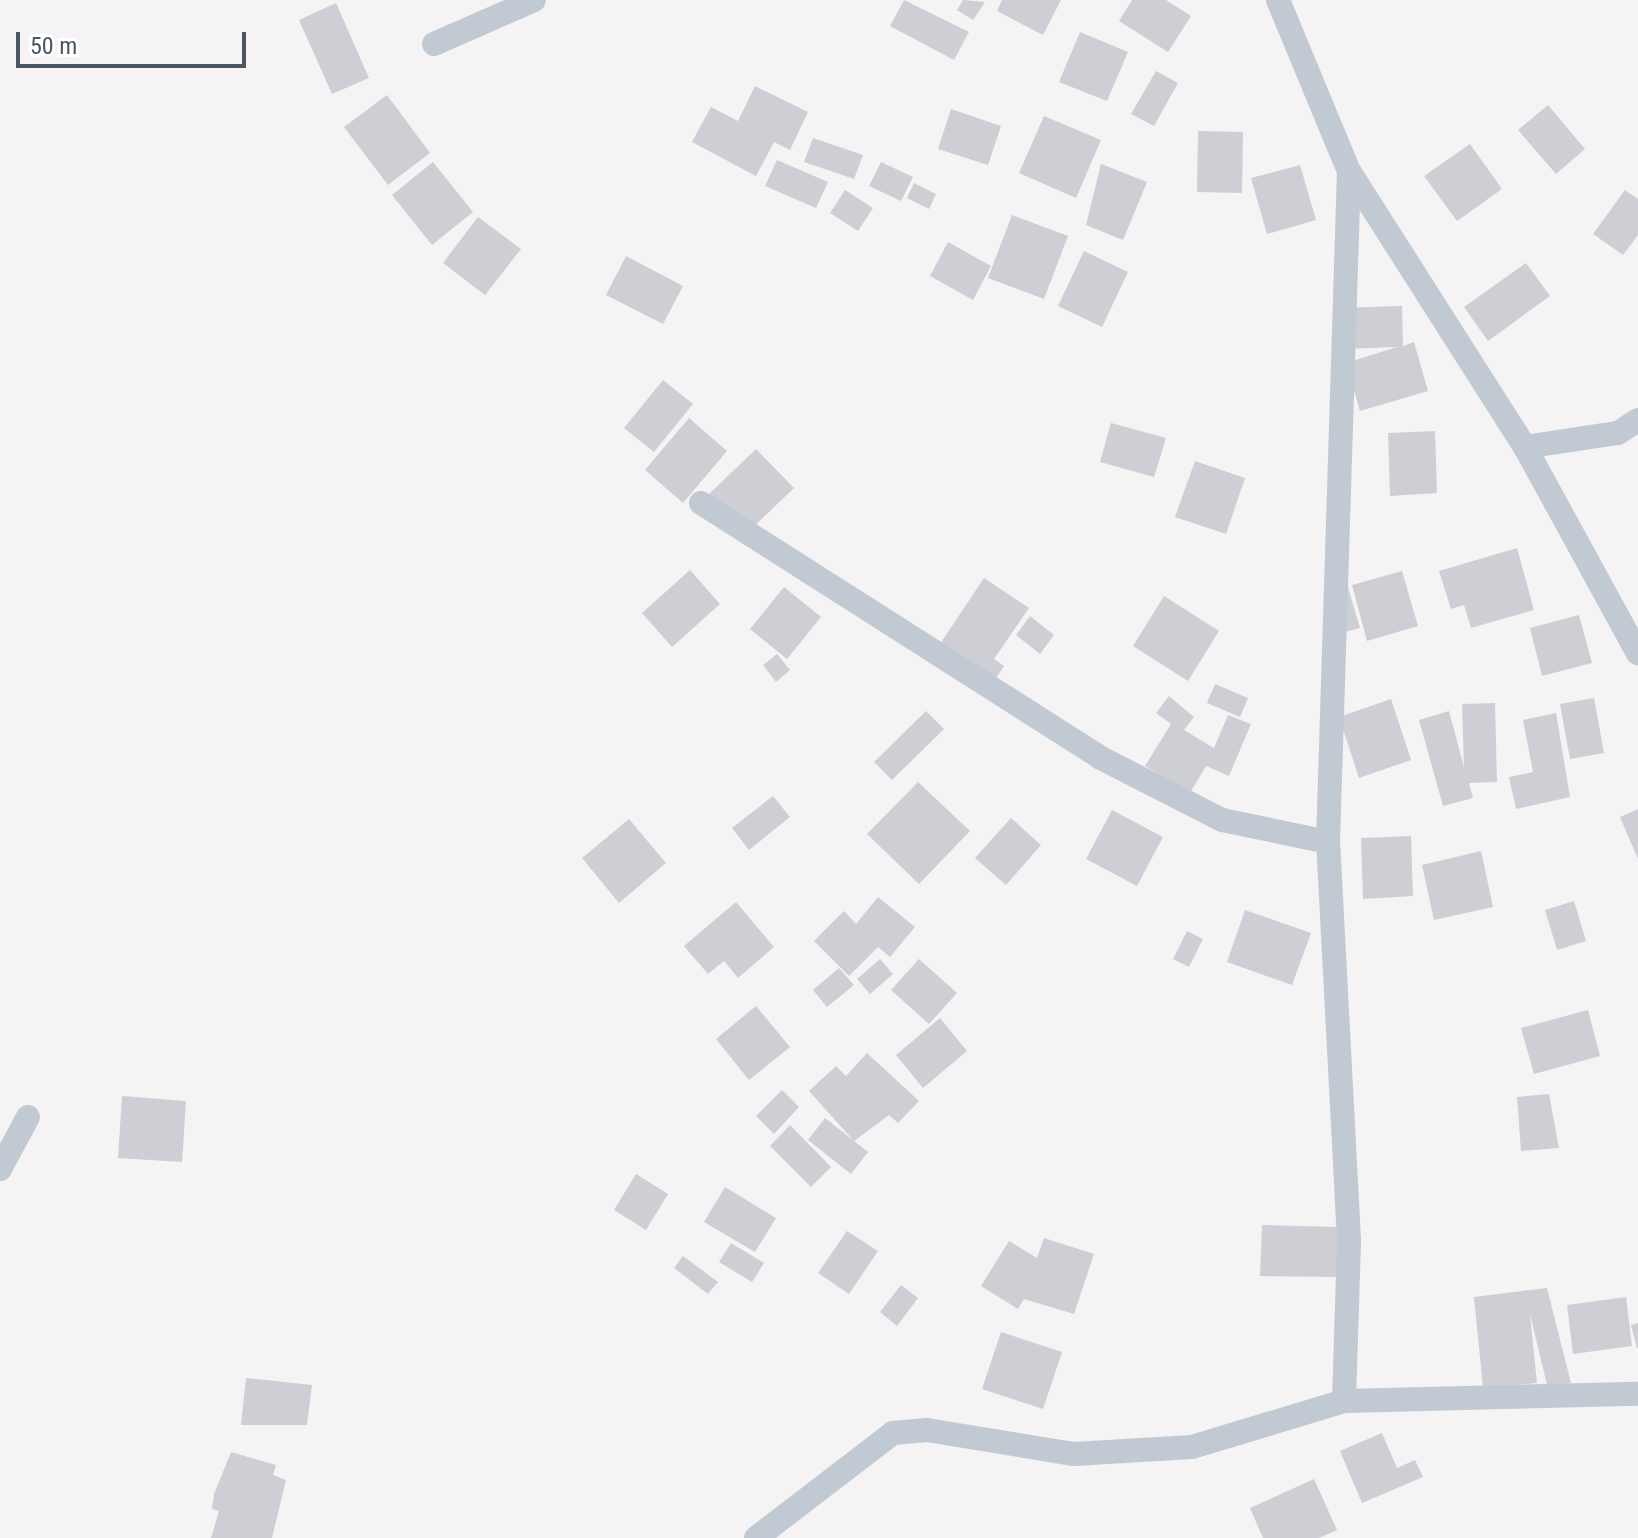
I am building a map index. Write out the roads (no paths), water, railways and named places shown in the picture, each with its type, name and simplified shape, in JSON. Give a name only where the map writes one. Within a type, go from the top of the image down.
[{"type":"street","points":[[434,44],[534,0]]},
{"type":"street","points":[[1278,0],[1349,171],[1525,447],[1638,653]]},
{"type":"street","points":[[1344,1401],[1349,1240],[1328,842],[1349,171]]},
{"type":"street","points":[[1525,447],[1618,433],[1638,420]]},
{"type":"street","points":[[701,503],[1099,757],[1222,820],[1328,842]]},
{"type":"street","points":[[0,1169],[28,1117]]},
{"type":"street","points":[[756,1538],[893,1433],[927,1430],[1074,1454],[1192,1447],[1344,1401],[1638,1394]]}]
